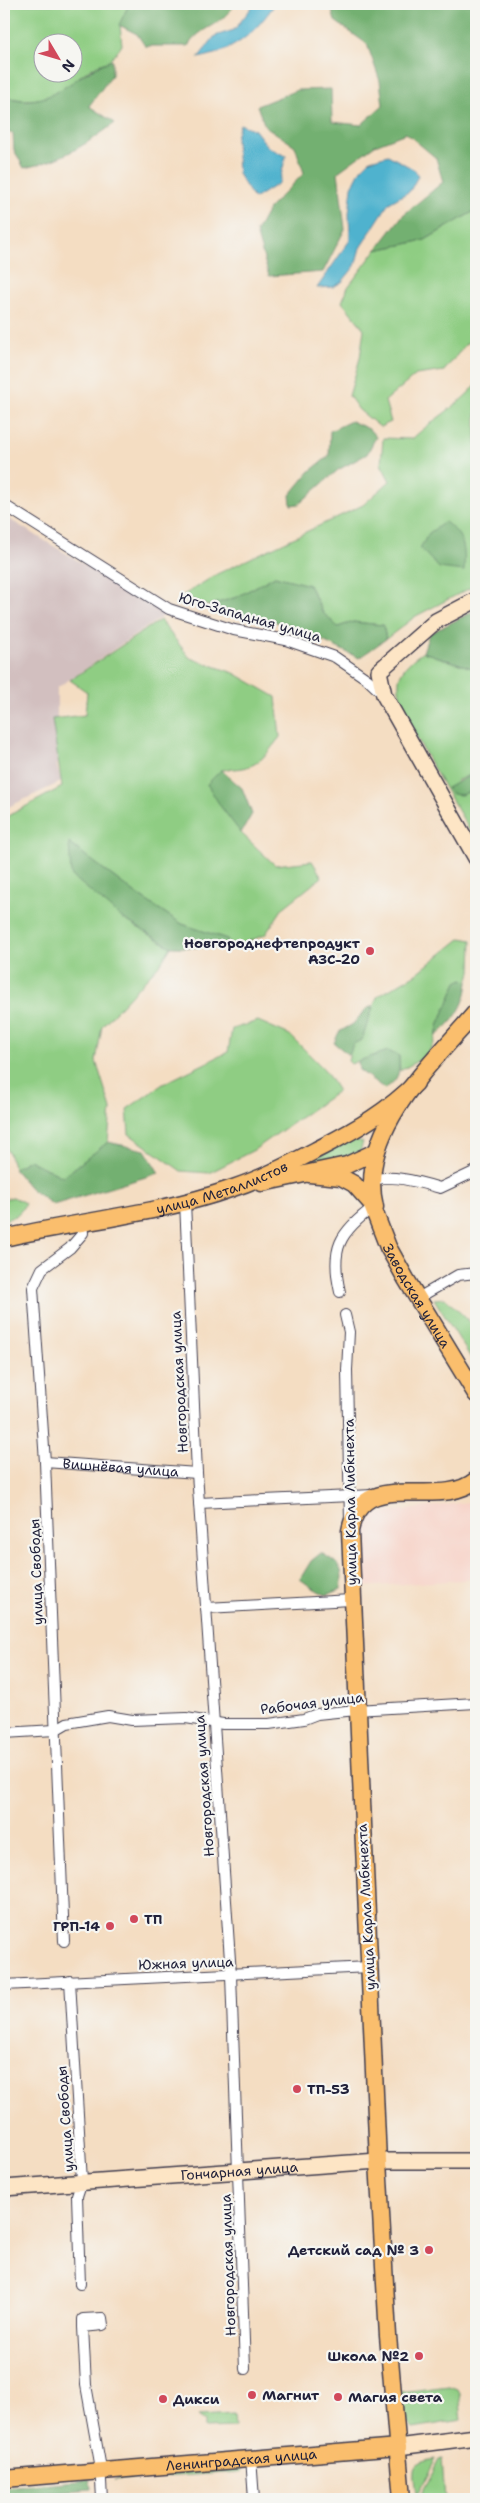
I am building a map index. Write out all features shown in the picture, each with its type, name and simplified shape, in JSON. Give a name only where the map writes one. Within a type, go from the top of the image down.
[{"type":"main road","points":[[416,1083],[476,1012]]},
{"type":"main road","name":"улица Металлистов","points":[[4,1238],[185,1202],[256,1180],[359,1128],[399,1099],[416,1083]]},
{"type":"main road","name":"Заводская улица","points":[[416,1083],[396,1108],[377,1148],[366,1185],[388,1247],[476,1394]]},
{"type":"main road","points":[[232,1189],[347,1165],[377,1148],[359,1128]]},
{"type":"main road","points":[[309,1174],[341,1177],[366,1185]]},
{"type":"main road","points":[[350,1530],[354,1517],[361,1505],[378,1495],[455,1491],[476,1480]]},
{"type":"main road","name":"улица Карла Либкнехта","points":[[350,1530],[356,1710],[378,2161],[388,2336],[402,2499]]},
{"type":"main road","name":"Ленинградская улица","points":[[4,2479],[398,2446]]},
{"type":"street","name":"Юго-Западная улица","points":[[4,505],[170,609],[234,630],[286,640],[326,654],[373,675]]},
{"type":"street","points":[[476,600],[436,620],[373,675],[476,858]]},
{"type":"street","points":[[366,1185],[384,1178],[440,1188],[476,1171]]},
{"type":"street","name":"Новгородская улица","points":[[185,1202],[197,1473],[230,1975],[239,2170],[245,2369]]},
{"type":"street","points":[[340,1292],[336,1274],[339,1242],[346,1231],[375,1212]]},
{"type":"street","name":"улица Свободы","points":[[64,1941],[45,1462],[33,1288],[42,1269],[70,1248],[82,1233],[82,1223]]},
{"type":"street","points":[[418,1298],[458,1275],[476,1273]]},
{"type":"street","name":"улица Карла Либкнехта","points":[[345,1315],[349,1332],[347,1370],[350,1530]]},
{"type":"street","name":"Вишнёвая улица","points":[[45,1462],[197,1473]]},
{"type":"street","points":[[199,1504],[378,1495]]},
{"type":"street","points":[[206,1608],[352,1600]]},
{"type":"street","name":"Рабочая улица","points":[[4,1733],[55,1730],[67,1723],[108,1716],[132,1720],[186,1718],[213,1722],[269,1724],[304,1720],[317,1714],[356,1710],[476,1703]]},
{"type":"street","name":"Южная улица","points":[[4,1985],[369,1967]]},
{"type":"street","name":"улица Свободы","points":[[70,1981],[82,2181],[77,2196],[80,2284]]},
{"type":"street","name":"Гончарная улица","points":[[4,2188],[378,2161],[476,2161]]},
{"type":"street","points":[[83,2327],[86,2385],[100,2470],[102,2499]]},
{"type":"street","name":"Ленинградская улица","points":[[398,2446],[476,2437]]},
{"type":"street","points":[[251,2458],[254,2499]]},
{"type":"shaded area","points":[[4,516],[166,614],[57,688],[57,767],[61,782],[4,809]]},
{"type":"shaded area","points":[[476,1501],[476,1579],[362,1587],[364,1527],[368,1515]]},
{"type":"green space","points":[[4,4],[129,4],[120,25],[122,45],[109,60],[82,74],[82,32],[32,32],[32,82],[72,82],[51,96],[31,100],[4,96]]},
{"type":"green space","points":[[129,4],[235,4],[223,18],[199,34],[188,46],[145,46],[137,34],[119,25]]},
{"type":"green space","points":[[330,4],[476,4],[476,210],[425,240],[376,250],[403,215],[443,182],[436,158],[406,133],[375,145],[338,172],[345,229],[323,272],[269,276],[256,232],[269,208],[304,173],[295,146],[265,126],[257,106],[297,90],[331,89],[332,122],[361,125],[383,105],[380,81],[367,44],[335,21]]},
{"type":"green space","points":[[112,60],[112,75],[89,106],[115,123],[72,151],[50,161],[24,168],[14,150],[13,133],[4,133],[4,96],[21,100],[35,100],[48,96],[73,82],[82,82],[82,76]]},
{"type":"green space","points":[[476,210],[476,338],[466,344],[444,371],[416,375],[385,401],[391,422],[380,427],[359,410],[349,396],[360,358],[364,329],[342,302],[348,287],[376,250],[425,240]]},
{"type":"green space","points":[[476,385],[476,585],[416,616],[386,639],[383,625],[353,622],[338,627],[323,613],[309,585],[275,576],[237,597],[208,606],[182,596],[217,574],[363,505],[390,481],[381,464],[383,438],[412,439],[461,400]]},
{"type":"green space","points":[[351,421],[369,429],[376,437],[367,454],[338,470],[299,504],[291,505],[290,495],[310,471],[329,456],[330,431]]},
{"type":"green space","points":[[445,522],[457,532],[462,543],[464,549],[464,571],[439,568],[420,548],[429,533]]},
{"type":"green space","points":[[275,576],[309,585],[323,613],[338,627],[353,622],[383,625],[386,639],[359,658],[289,625],[208,606],[237,597]]},
{"type":"green space","points":[[476,610],[476,665],[472,668],[423,652],[429,634]]},
{"type":"green space","points":[[160,620],[190,658],[234,673],[276,697],[280,737],[273,746],[256,763],[242,768],[221,770],[207,784],[241,833],[275,865],[312,861],[322,877],[283,908],[265,935],[231,948],[227,939],[182,924],[136,894],[70,844],[122,918],[171,947],[161,963],[102,1026],[96,1061],[111,1109],[108,1142],[63,1177],[29,1160],[14,1169],[9,1153],[4,1147],[4,818],[62,787],[52,719],[85,715],[87,692],[70,680]]},
{"type":"green space","points":[[423,652],[472,668],[476,665],[476,772],[456,781],[461,795],[476,789],[476,843],[429,761],[406,714],[400,695],[399,680],[402,671]]},
{"type":"green space","points":[[221,770],[242,788],[252,814],[241,833],[221,807],[207,784]]},
{"type":"green space","points":[[476,772],[476,789],[461,795],[452,794],[447,788]]},
{"type":"green space","points":[[69,843],[136,894],[182,924],[227,939],[231,948],[171,947],[122,918],[71,875]]},
{"type":"green space","points":[[461,938],[472,940],[471,972],[468,982],[463,979],[457,983],[439,1023],[434,1043],[426,1056],[400,1071],[399,1056],[358,1061],[351,1064],[348,1061],[352,1044],[369,1017],[377,997],[416,974]]},
{"type":"green space","points":[[463,979],[468,982],[462,1006],[454,1019],[436,1036],[439,1023],[457,982]]},
{"type":"green space","points":[[373,1006],[362,1040],[353,1044],[349,1055],[334,1043],[339,1032],[353,1024],[366,1009]]},
{"type":"green space","points":[[258,1021],[290,1035],[324,1069],[338,1091],[254,1150],[209,1173],[181,1171],[129,1134],[127,1109],[163,1084],[228,1052],[232,1029]]},
{"type":"green space","points":[[388,1051],[399,1056],[399,1067],[396,1079],[385,1089],[359,1070],[358,1061]]},
{"type":"green space","points":[[351,1139],[363,1142],[360,1152],[288,1173]]},
{"type":"green space","points":[[108,1142],[145,1150],[159,1173],[53,1205],[30,1188],[14,1169],[29,1160],[63,1177]]},
{"type":"green space","points":[[13,1197],[25,1203],[17,1215],[4,1220],[4,1199]]},
{"type":"green space","points":[[445,1298],[476,1328],[476,1366],[434,1299]]},
{"type":"green space","points":[[321,1553],[336,1563],[342,1576],[341,1589],[326,1595],[300,1579],[311,1561]]},
{"type":"green space","points":[[449,2386],[457,2389],[459,2393],[462,2420],[413,2428],[409,2425],[404,2417],[401,2392]]},
{"type":"green space","points":[[234,2414],[235,2427],[205,2428],[205,2421],[198,2416]]},
{"type":"green space","points":[[436,2459],[416,2496],[414,2470],[416,2466],[420,2463]]},
{"type":"green space","points":[[442,2459],[445,2499],[418,2499],[439,2460]]},
{"type":"green space","points":[[242,2468],[241,2472],[114,2480],[125,2476]]},
{"type":"green space","points":[[90,2480],[91,2489],[4,2496],[4,2487]]},
{"type":"water","points":[[251,4],[275,4],[260,24],[242,40],[222,51],[198,58],[215,36],[234,30],[252,7]]},
{"type":"water","points":[[240,124],[255,130],[268,147],[286,156],[279,183],[254,199],[238,174],[236,137]]},
{"type":"water","points":[[388,155],[415,170],[418,176],[410,191],[389,203],[360,248],[355,266],[342,282],[333,287],[317,288],[350,240],[349,213],[352,187],[361,169],[370,160]]},
{"type":"place","name":"Новгороднефтепродукт АЗС-20","points":[[370,951]]},
{"type":"place","name":"ТП","points":[[134,1919]]},
{"type":"place","name":"ГРП-14","points":[[110,1926]]},
{"type":"place","name":"ТП-53","points":[[297,2089]]},
{"type":"place","name":"Детский сад № 3","points":[[429,2250]]},
{"type":"place","name":"Школа №2","points":[[419,2356]]},
{"type":"place","name":"Магнит","points":[[252,2395]]},
{"type":"place","name":"Магия света","points":[[338,2397]]},
{"type":"place","name":"Дикси","points":[[163,2399]]}]
